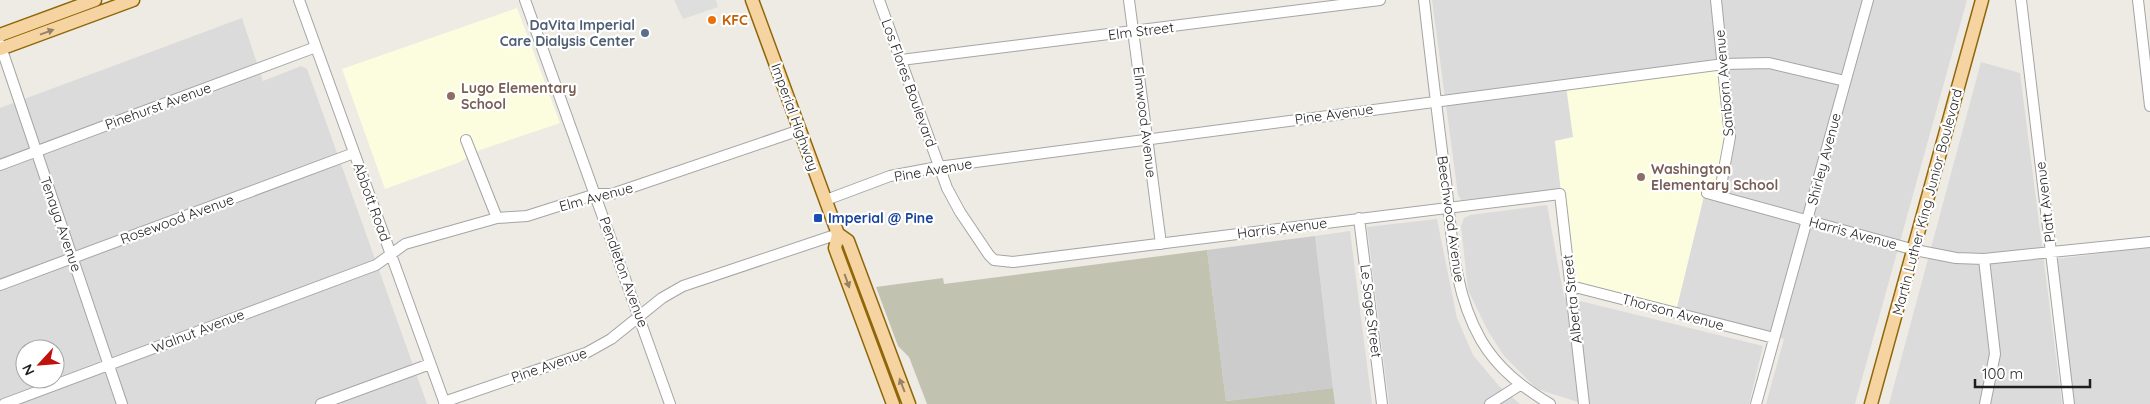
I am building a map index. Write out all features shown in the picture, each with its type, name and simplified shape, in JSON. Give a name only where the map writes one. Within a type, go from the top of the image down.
[{"type":"main road","points":[[0,35],[95,0]]},
{"type":"main road","points":[[0,47],[133,0]]},
{"type":"main road","name":"Imperial Highway","points":[[752,0],[838,234],[835,248],[893,404]]},
{"type":"main road","name":"Martin Luther King Junior Boulevard","points":[[1871,404],[1915,250],[1982,0]]},
{"type":"main road","name":"Imperial Highway","points":[[838,234],[848,241],[909,404]]},
{"type":"street","name":"Abbott Road","points":[[299,0],[444,403]]},
{"type":"street","name":"Pendleton Avenue","points":[[525,0],[670,404]]},
{"type":"street","name":"Los Flores Boulevard","points":[[879,0],[938,167],[960,212],[984,250],[994,260],[1004,262]]},
{"type":"street","name":"Elmwood Avenue","points":[[1129,0],[1161,244]]},
{"type":"street","name":"Elm Street","points":[[901,60],[1380,0]]},
{"type":"street","name":"Beechwood Avenue","points":[[1424,0],[1457,279],[1471,320],[1493,358],[1520,385],[1550,404]]},
{"type":"street","name":"Sanborn Avenue","points":[[1716,0],[1730,137],[1720,196]]},
{"type":"street","name":"Shirley Avenue","points":[[1756,404],[1868,0]]},
{"type":"street","name":"Platt Avenue","points":[[2021,0],[2069,404]]},
{"type":"street","points":[[2138,0],[2150,106]]},
{"type":"street","name":"Tenaya Avenue","points":[[0,47],[110,364],[122,404]]},
{"type":"street","name":"Pinehurst Avenue","points":[[0,165],[316,48]]},
{"type":"street","name":"Pine Avenue","points":[[826,200],[890,176],[938,167],[1436,100],[1724,64],[1770,63],[1845,81]]},
{"type":"street","name":"Elm Avenue","points":[[391,255],[405,244],[497,218],[527,216],[596,194],[612,194],[800,130]]},
{"type":"street","points":[[466,140],[497,218]]},
{"type":"street","name":"Rosewood Avenue","points":[[0,285],[354,153]]},
{"type":"street","name":"Harris Avenue","points":[[1707,193],[1915,250],[1956,258],[1984,259],[2150,242]]},
{"type":"street","name":"Harris Avenue","points":[[1004,262],[1560,194]]},
{"type":"street","name":"Alberta Street","points":[[1560,194],[1584,404]]},
{"type":"street","name":"Le Sage Street","points":[[1359,218],[1382,404]]},
{"type":"street","name":"Pine Avenue","points":[[444,403],[586,353],[611,340],[662,298],[683,286],[838,234]]},
{"type":"street","name":"Walnut Avenue","points":[[4,404],[376,265],[391,255]]},
{"type":"street","points":[[1984,259],[1995,354],[1985,404]]},
{"type":"street","name":"Thorson Avenue","points":[[1571,286],[1774,338]]},
{"type":"street","points":[[321,404],[430,364]]},
{"type":"street","points":[[1490,404],[1520,385]]},
{"type":"shaded area","points":[[674,0],[716,0],[718,7],[683,19]]},
{"type":"shaded area","points":[[1432,0],[1967,0],[1855,404],[1766,404],[1784,339],[1677,307],[1705,191],[1573,138],[1555,141],[1561,190],[1461,200],[1458,195]]},
{"type":"shaded area","name":"Lugo Elementary School","points":[[517,8],[560,123],[480,150],[460,162],[385,189],[342,69]]},
{"type":"shaded area","points":[[242,18],[263,81],[301,66],[307,69],[427,404],[0,404],[0,108]]},
{"type":"shaded area","points":[[1981,62],[2020,73],[2062,404],[1889,404]]},
{"type":"shaded area","name":"Washington Elementary School","points":[[1722,65],[1729,127],[1719,195],[1705,192],[1676,311],[1572,284],[1555,141],[1573,137],[1566,86]]},
{"type":"shaded area","points":[[1547,205],[1564,297],[1763,346],[1749,404],[1584,404],[1537,389],[1504,356],[1488,331],[1468,290],[1461,226],[1464,218],[1470,215]]},
{"type":"shaded area","points":[[1437,219],[1457,318],[1473,355],[1499,386],[1520,404],[1389,404],[1367,227]]},
{"type":"shaded area","points":[[1350,231],[1372,404],[1335,404],[1315,236]]},
{"type":"shaded area","points":[[1315,236],[1333,388],[1226,401],[1207,250]]},
{"type":"shaded area","points":[[2150,247],[2150,404],[2074,404],[2056,259]]},
{"type":"shaded area","points":[[1207,250],[1226,401],[1333,388],[1335,404],[927,404],[909,357],[898,346],[876,287],[943,278],[944,284]]},
{"type":"place","name":"KFC","points":[[712,20]]},
{"type":"place","name":"DaVita Imperial Care Dialysis Center","points":[[645,33]]},
{"type":"place","name":"Lugo Elementary School","points":[[451,96]]},
{"type":"place","name":"Washington Elementary School","points":[[1641,177]]},
{"type":"place","name":"Imperial @ Pine","points":[[818,218]]}]
